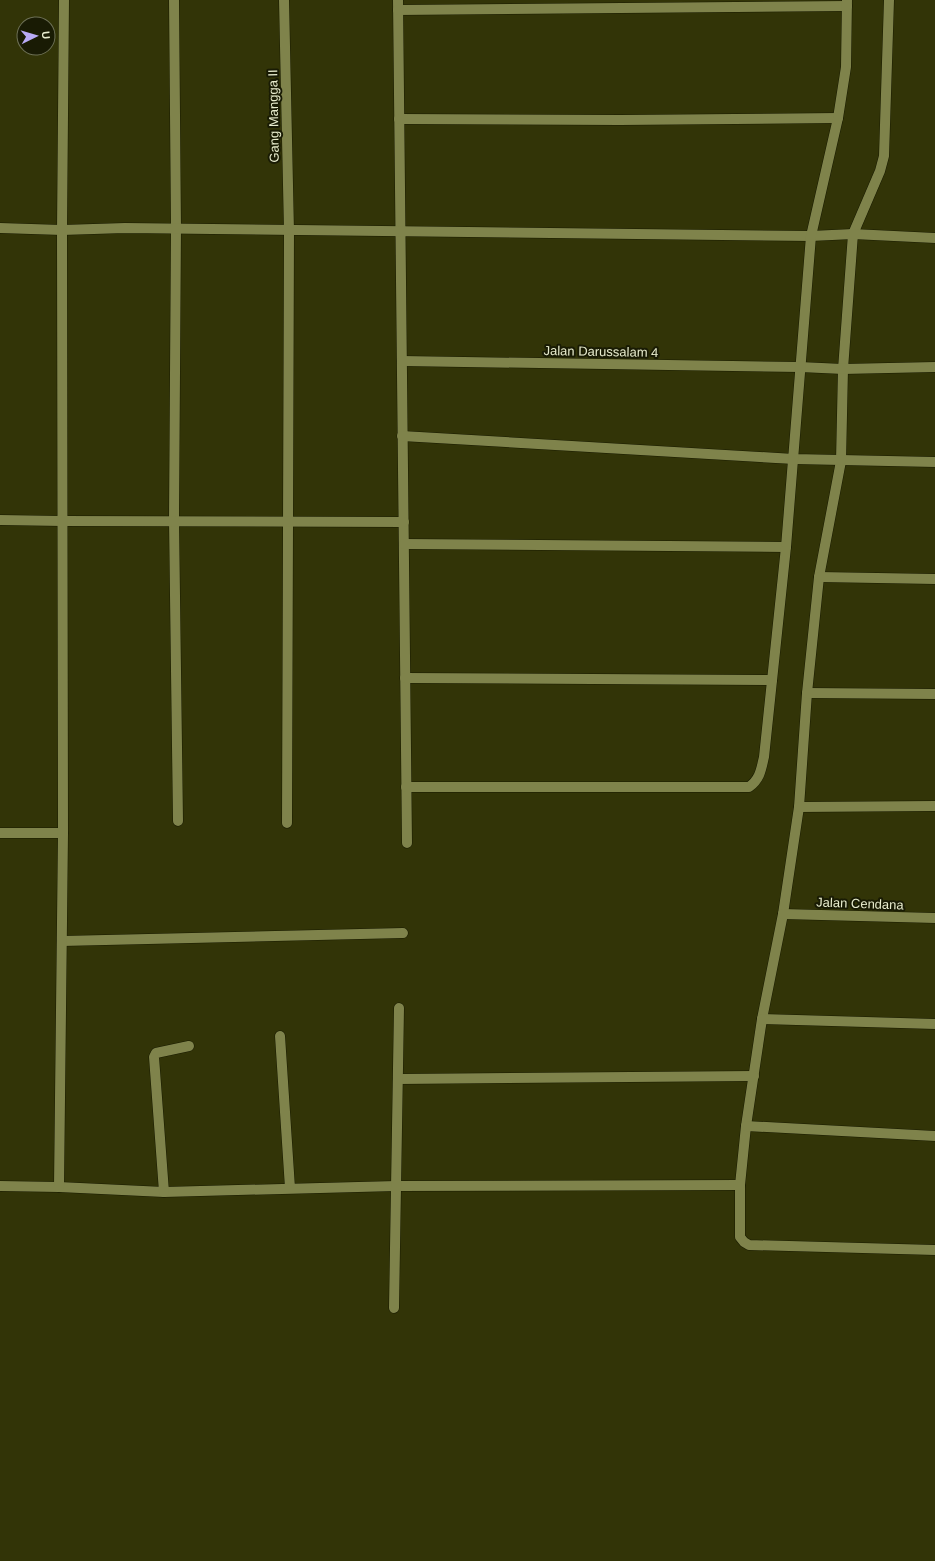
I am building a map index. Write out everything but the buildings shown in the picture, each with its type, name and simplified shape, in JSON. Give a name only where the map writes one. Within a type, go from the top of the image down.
[{"type":"street","points":[[59,1187],[63,833],[62,230],[64,0]]},
{"type":"street","points":[[174,0],[176,228],[174,520],[178,821]]},
{"type":"street","name":"Gang Mangga II","points":[[284,0],[289,231],[287,823]]},
{"type":"street","points":[[889,0],[884,156],[880,171],[853,234],[843,370],[841,461],[819,576],[807,693],[799,807],[784,914],[762,1020],[746,1126],[740,1185],[740,1238],[749,1245],[935,1250]]},
{"type":"street","points":[[406,788],[749,787],[755,783],[760,776],[764,757],[786,547],[811,236],[838,118],[846,67],[847,3],[398,5],[402,436],[404,522],[406,788],[407,843]]},
{"type":"street","points":[[399,119],[620,120],[838,118]]},
{"type":"street","points":[[0,228],[62,230],[176,228],[289,231],[811,236],[853,234],[935,238]]},
{"type":"street","name":"Jalan Darussalam 4","points":[[402,361],[800,367],[843,370],[935,367]]},
{"type":"street","points":[[402,436],[794,459],[935,462]]},
{"type":"street","points":[[0,520],[404,522]]},
{"type":"street","points":[[404,544],[786,547]]},
{"type":"street","points":[[819,576],[935,579]]},
{"type":"street","points":[[405,678],[772,680]]},
{"type":"street","points":[[807,693],[935,694]]},
{"type":"street","points":[[799,807],[935,806]]},
{"type":"street","points":[[0,833],[63,833]]},
{"type":"street","name":"Jalan Cendana","points":[[784,914],[935,918]]},
{"type":"street","points":[[62,940],[403,933]]},
{"type":"street","points":[[394,1308],[399,1008]]},
{"type":"street","points":[[762,1020],[935,1024]]},
{"type":"street","points":[[280,1036],[290,1188]]},
{"type":"street","points":[[164,1192],[154,1057],[156,1053],[190,1046]]},
{"type":"street","points":[[398,1078],[754,1076]]},
{"type":"street","points":[[746,1126],[935,1136]]},
{"type":"street","points":[[0,1186],[164,1192],[396,1186],[740,1185]]}]
